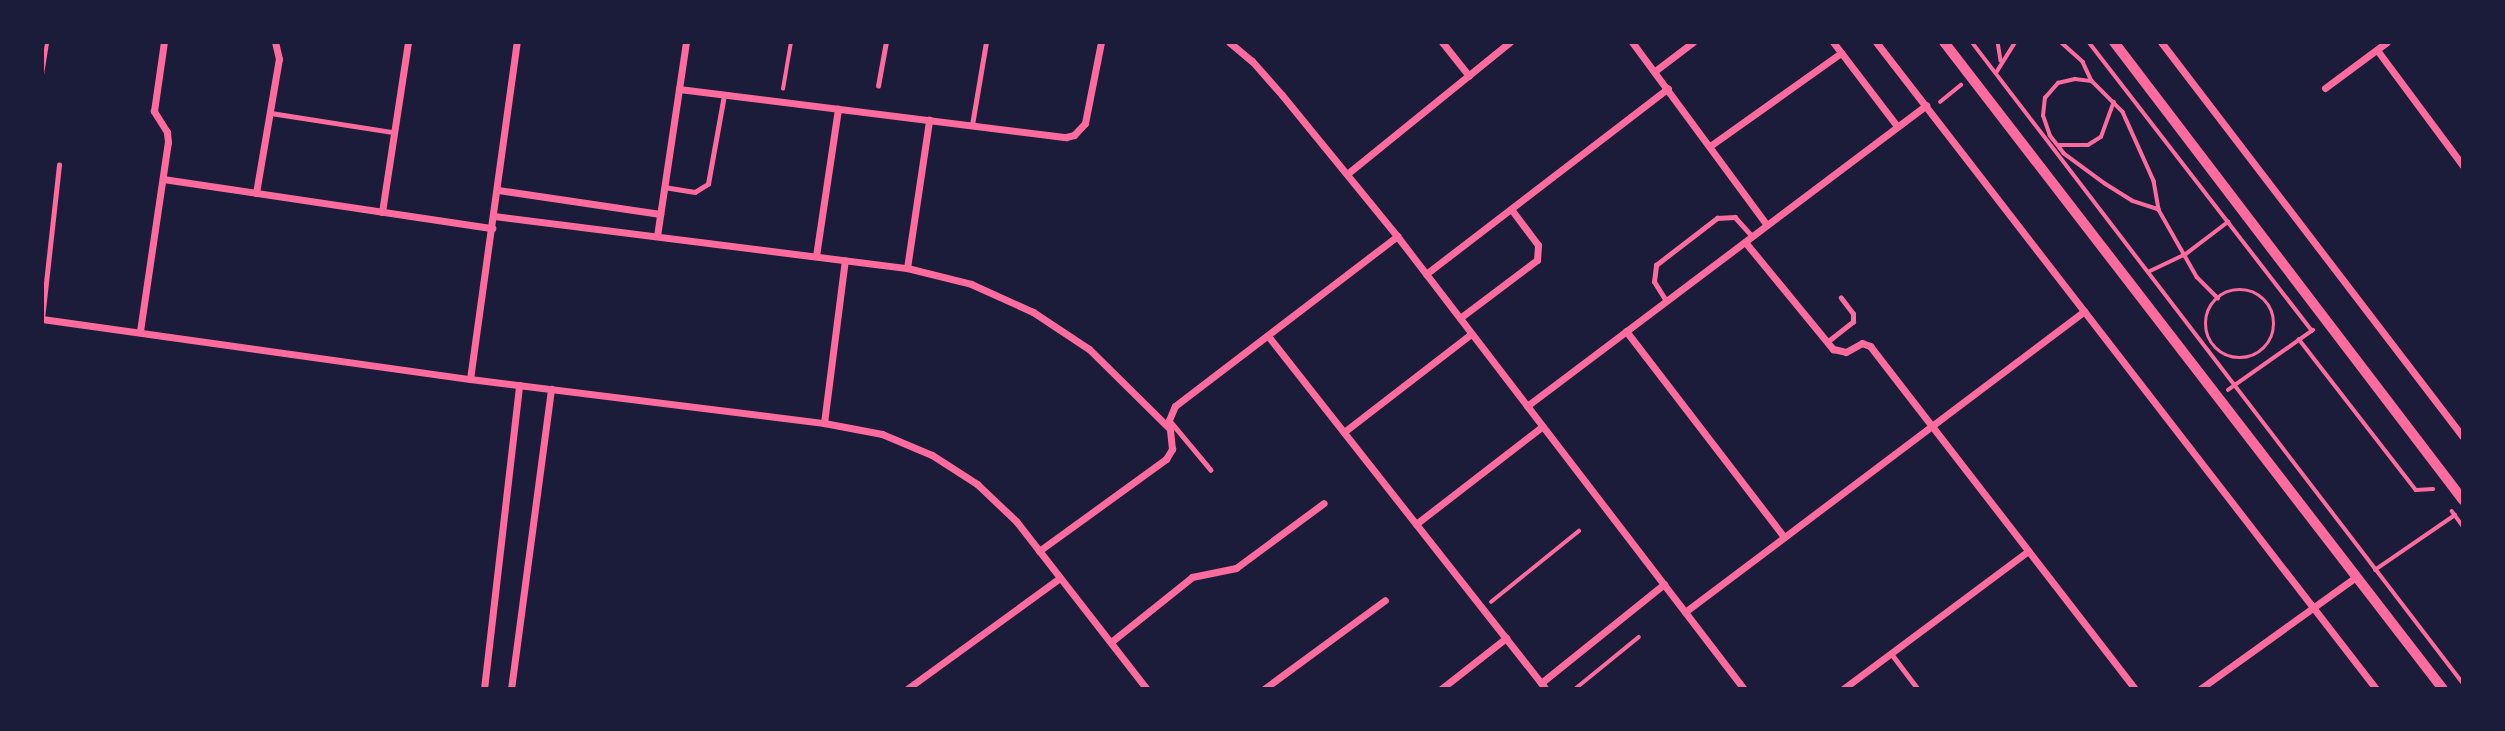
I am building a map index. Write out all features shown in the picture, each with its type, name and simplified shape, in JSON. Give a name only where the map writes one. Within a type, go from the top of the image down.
[{"type":"street","points":[[140,331],[168,137],[154,111],[164,42]]},
{"type":"street","points":[[256,193],[279,59],[275,42]]},
{"type":"street","points":[[382,212],[408,42]]},
{"type":"street","points":[[470,379],[517,42]]},
{"type":"street","points":[[657,236],[686,42]]},
{"type":"street","points":[[679,89],[1066,137],[1074,135],[1085,123],[1101,42]]},
{"type":"street","points":[[1228,42],[1267,78],[1397,236],[1744,689]]},
{"type":"street","points":[[1442,42],[1469,76]]},
{"type":"street","points":[[1347,174],[1510,42]]},
{"type":"street","points":[[1632,42],[1767,225]]},
{"type":"street","points":[[1655,71],[1693,42]]},
{"type":"street","points":[[1833,42],[1897,126]]},
{"type":"street","points":[[1876,42],[2376,689]]},
{"type":"street","points":[[1944,42],[2443,689]]},
{"type":"street","points":[[2114,42],[2462,496]]},
{"type":"street","points":[[2161,42],[2463,437]]},
{"type":"street","points":[[2325,88],[2387,42]]},
{"type":"street","points":[[2377,50],[2463,166]]},
{"type":"street","points":[[1710,146],[1841,53]]},
{"type":"street","points":[[1426,274],[1668,88]]},
{"type":"street","points":[[1527,406],[1897,126],[1928,108]]},
{"type":"street","points":[[816,256],[838,109]]},
{"type":"street","points":[[907,268],[929,120]]},
{"type":"street","points":[[163,179],[492,228]]},
{"type":"street","points":[[498,190],[660,214]]},
{"type":"street","points":[[1460,318],[1537,260],[1538,245],[1511,209]]},
{"type":"street","points":[[494,216],[907,268],[971,284],[1003,297],[1062,329],[1115,371],[1169,424]]},
{"type":"street","points":[[1039,551],[1166,459],[1173,444],[1169,424],[1175,406],[1397,236]]},
{"type":"street","points":[[1745,242],[1828,342],[1841,353],[1862,343],[1870,346],[2135,689]]},
{"type":"street","points":[[824,423],[845,260]]},
{"type":"street","points":[[1685,612],[2084,311]]},
{"type":"street","points":[[42,319],[470,379],[824,423],[882,434],[932,455],[977,484],[1016,521],[1147,689]]},
{"type":"street","points":[[1626,331],[1784,537]]},
{"type":"street","points":[[1344,432],[1471,334]]},
{"type":"street","points":[[1268,337],[1544,686],[1664,584]]},
{"type":"street","points":[[484,689],[519,385]]},
{"type":"street","points":[[511,689],[551,389]]},
{"type":"street","points":[[1416,524],[1543,426]]},
{"type":"street","points":[[1111,642],[1192,577],[1236,568],[1324,503]]},
{"type":"street","points":[[1843,689],[2028,551]]},
{"type":"street","points":[[907,689],[1060,578]]},
{"type":"street","points":[[2200,689],[2314,607],[2359,579]]},
{"type":"street","points":[[1264,689],[1385,600]]},
{"type":"street","points":[[1441,689],[1506,639]]},
{"type":"lane","points":[[878,86],[886,42]]},
{"type":"lane","points":[[972,125],[986,42]]},
{"type":"lane","points":[[664,187],[695,192],[708,184],[724,95]]},
{"type":"lane","points":[[270,112],[394,132]]},
{"type":"lane","points":[[42,319],[60,165]]},
{"type":"lane","points":[[1666,301],[1654,282],[1656,265],[1717,218],[1735,217],[1752,236]]},
{"type":"lane","points":[[1828,342],[1853,322],[1853,314],[1841,298]]},
{"type":"lane","points":[[1169,424],[1211,470]]},
{"type":"lane","points":[[1891,653],[1918,689]]},
{"type":"path","points":[[42,75],[47,42]]},
{"type":"path","points":[[781,102],[791,42]]},
{"type":"path","points":[[1972,42],[2463,683]]},
{"type":"path","points":[[1998,42],[2001,62]]},
{"type":"path","points":[[1996,73],[2015,42]]},
{"type":"path","points":[[2061,42],[2082,62],[2092,81],[2123,112],[2154,181],[2159,210],[2197,277],[2218,298]]},
{"type":"path","points":[[2089,42],[2312,331]]},
{"type":"path","points":[[1928,108],[1971,77]]},
{"type":"path","points":[[2092,81],[2075,79],[2058,83],[2045,98],[2043,117],[2050,136],[2057,145],[2105,184],[2132,201],[2159,210]]},
{"type":"path","points":[[2057,145],[2088,145],[2101,137],[2114,102]]},
{"type":"path","points":[[2148,272],[2186,254],[2228,222]]},
{"type":"path","points":[[2240,288],[2254,291],[2267,300],[2274,313],[2267,347],[2254,355],[2236,359],[2219,352],[2209,342],[2205,325],[2218,298],[2240,288]]},
{"type":"path","points":[[2218,397],[2327,322]]},
{"type":"path","points":[[2300,340],[2416,490],[2432,487],[2440,497]]},
{"type":"path","points":[[2447,506],[2463,526]]},
{"type":"path","points":[[2359,579],[2463,511]]},
{"type":"path","points":[[1482,608],[1579,531]]},
{"type":"path","points":[[1574,689],[1639,637]]}]
